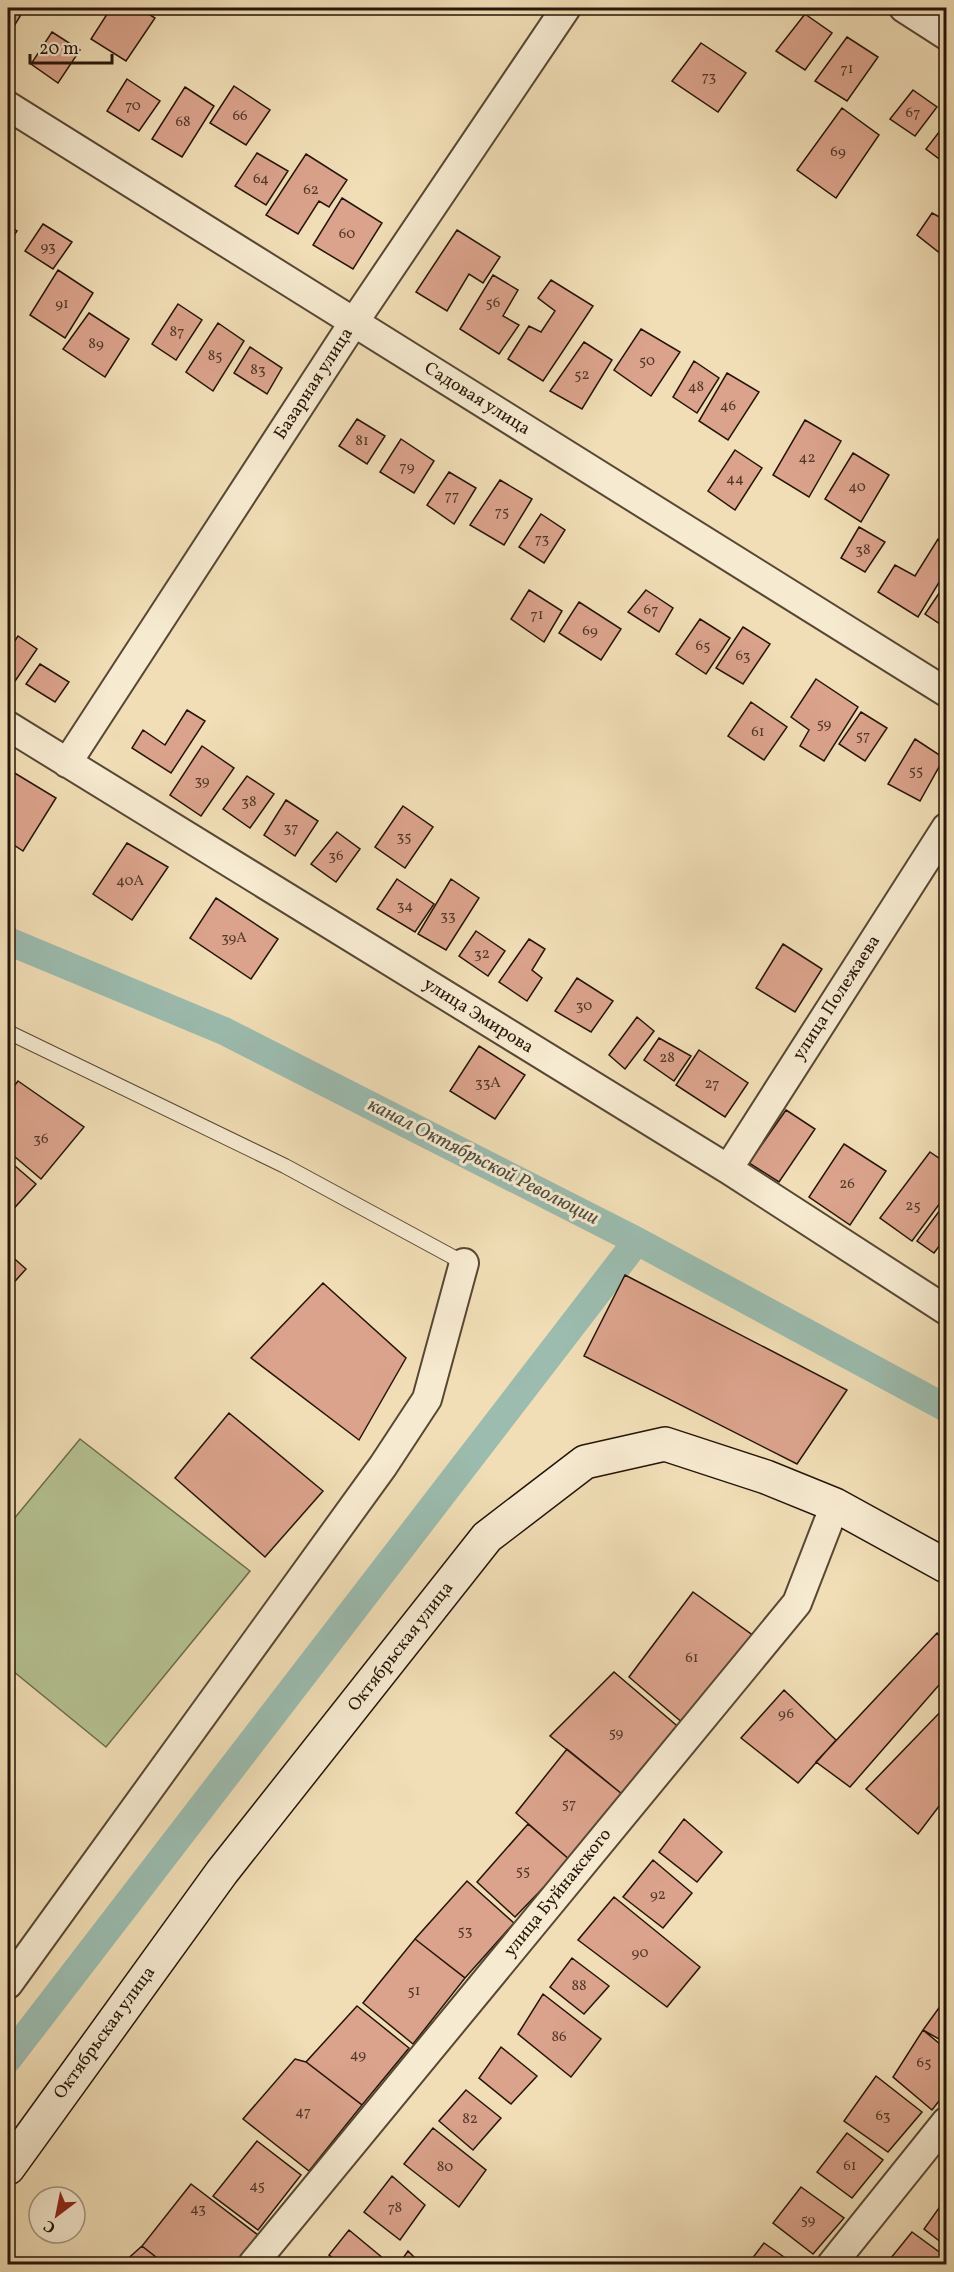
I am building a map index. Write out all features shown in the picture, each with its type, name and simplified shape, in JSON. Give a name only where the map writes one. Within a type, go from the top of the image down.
[{"type":"street","name":"Базарная улица","points":[[67,764],[354,322],[566,8]]},
{"type":"street","points":[[904,8],[946,35]]},
{"type":"street","name":"Садовая улица","points":[[8,106],[946,692]]},
{"type":"street","name":"улица Эмирова","points":[[8,726],[728,1169],[946,1310]]},
{"type":"street","name":"улица Полежаева","points":[[728,1169],[946,828]]},
{"type":"street","points":[[8,1984],[383,1466],[427,1399],[464,1263]]},
{"type":"street","name":"Октябрьская улица","points":[[8,2168],[222,1872],[487,1538],[585,1462],[665,1444],[766,1477],[835,1505],[946,1566]]},
{"type":"street","name":"улица Буйнакского","points":[[253,2265],[797,1603],[835,1505]]},
{"type":"street","points":[[832,2265],[946,2122]]},
{"type":"lane","points":[[8,1032],[285,1166],[464,1263]]},
{"type":"green space","points":[[80,1439],[250,1571],[106,1747],[8,1667],[8,1526]]},
{"type":"building","points":[[8,8],[25,8],[8,36]]},
{"type":"building","points":[[111,8],[139,8],[155,18],[126,61],[91,39]]},
{"type":"building","points":[[805,14],[832,33],[805,70],[776,51]]},
{"type":"building","points":[[52,32],[80,50],[58,83],[31,64]]},
{"type":"building","points":[[847,37],[878,57],[847,101],[815,81]]},
{"type":"building","points":[[701,43],[746,73],[718,112],[672,81]]},
{"type":"building","points":[[127,79],[160,101],[139,131],[107,111]]},
{"type":"building","points":[[234,86],[270,110],[246,145],[210,123]]},
{"type":"building","points":[[185,87],[214,106],[182,157],[152,139]]},
{"type":"building","points":[[913,90],[937,107],[915,136],[890,119]]},
{"type":"building","points":[[842,108],[879,135],[836,198],[797,170]]},
{"type":"building","points":[[946,123],[946,164],[926,149]]},
{"type":"building","points":[[257,153],[288,171],[266,205],[235,186]]},
{"type":"building","points":[[306,154],[347,180],[329,207],[319,201],[298,234],[266,215]]},
{"type":"building","points":[[342,198],[382,223],[353,269],[313,245]]},
{"type":"building","points":[[932,213],[945,220],[946,218],[946,258],[917,235]]},
{"type":"building","points":[[43,224],[72,242],[53,269],[25,251]]},
{"type":"building","points":[[8,225],[17,231],[8,244]]},
{"type":"building","points":[[457,230],[500,257],[483,283],[469,274],[447,311],[416,292]]},
{"type":"building","points":[[58,270],[93,293],[65,338],[30,315]]},
{"type":"building","points":[[493,275],[518,290],[503,316],[519,325],[499,354],[460,329]]},
{"type":"building","points":[[551,280],[593,306],[543,381],[508,359],[529,326],[541,332],[555,311],[538,298]]},
{"type":"building","points":[[178,304],[202,320],[176,360],[152,344]]},
{"type":"building","points":[[89,313],[129,339],[105,377],[63,349]]},
{"type":"building","points":[[218,323],[244,341],[213,391],[186,372]]},
{"type":"building","points":[[641,329],[680,352],[651,396],[614,370]]},
{"type":"building","points":[[584,342],[612,360],[582,409],[550,391]]},
{"type":"building","points":[[250,347],[282,368],[267,394],[234,373]]},
{"type":"building","points":[[694,361],[719,378],[697,413],[673,397]]},
{"type":"building","points":[[727,373],[759,392],[728,440],[699,421]]},
{"type":"building","points":[[357,419],[385,436],[367,464],[339,446]]},
{"type":"building","points":[[805,420],[841,441],[809,497],[773,475]]},
{"type":"building","points":[[401,439],[434,461],[414,493],[380,472]]},
{"type":"building","points":[[735,450],[762,468],[735,510],[708,491]]},
{"type":"building","points":[[853,453],[889,475],[861,522],[825,499]]},
{"type":"building","points":[[449,472],[476,488],[454,524],[427,505]]},
{"type":"building","points":[[500,480],[532,499],[504,545],[470,525]]},
{"type":"building","points":[[541,514],[565,530],[544,563],[519,547]]},
{"type":"building","points":[[859,527],[885,542],[865,572],[841,558]]},
{"type":"building","points":[[938,539],[946,545],[946,571],[918,617],[878,592],[895,565],[915,576]]},
{"type":"building","points":[[946,583],[946,628],[925,614]]},
{"type":"building","points":[[529,590],[562,611],[544,642],[511,619]]},
{"type":"building","points":[[646,590],[673,608],[659,632],[628,612]]},
{"type":"building","points":[[579,602],[621,629],[601,660],[559,633]]},
{"type":"building","points":[[700,619],[730,638],[706,674],[676,654]]},
{"type":"building","points":[[743,627],[770,644],[743,684],[716,668]]},
{"type":"building","points":[[18,636],[37,649],[11,687],[8,685],[8,651]]},
{"type":"building","points":[[40,664],[69,682],[55,702],[26,684]]},
{"type":"building","points":[[816,679],[858,707],[824,761],[800,746],[809,730],[791,717]]},
{"type":"building","points":[[751,702],[787,727],[764,760],[728,736]]},
{"type":"building","points":[[187,710],[205,721],[171,773],[132,748],[143,730],[165,745]]},
{"type":"building","points":[[861,712],[887,728],[865,761],[839,744]]},
{"type":"building","points":[[915,739],[944,758],[920,801],[888,784]]},
{"type":"building","points":[[202,746],[234,768],[201,816],[170,795]]},
{"type":"building","points":[[8,769],[56,798],[23,851],[8,841]]},
{"type":"building","points":[[247,776],[274,794],[250,828],[223,809]]},
{"type":"building","points":[[286,800],[318,821],[295,856],[264,835]]},
{"type":"building","points":[[403,806],[433,827],[405,868],[375,847]]},
{"type":"building","points":[[337,832],[360,849],[336,882],[311,864]]},
{"type":"building","points":[[127,843],[168,867],[132,920],[93,894]]},
{"type":"building","points":[[397,879],[434,904],[415,932],[377,909]]},
{"type":"building","points":[[451,879],[479,898],[446,950],[418,934]]},
{"type":"building","points":[[216,898],[278,939],[251,979],[190,938]]},
{"type":"building","points":[[476,931],[505,951],[488,976],[459,956]]},
{"type":"building","points":[[529,939],[545,949],[532,970],[542,978],[527,1001],[499,982]]},
{"type":"building","points":[[783,944],[822,969],[795,1012],[756,988]]},
{"type":"building","points":[[577,978],[613,1001],[591,1032],[555,1011]]},
{"type":"building","points":[[637,1017],[654,1031],[625,1069],[609,1055]]},
{"type":"building","points":[[659,1038],[691,1056],[674,1081],[644,1060]]},
{"type":"building","points":[[479,1046],[525,1075],[495,1119],[450,1091]]},
{"type":"building","points":[[699,1050],[748,1083],[725,1117],[676,1085]]},
{"type":"building","points":[[18,1081],[84,1127],[41,1179],[8,1151],[8,1094]]},
{"type":"building","points":[[786,1110],[815,1129],[779,1182],[749,1163]]},
{"type":"building","points":[[844,1144],[886,1171],[850,1225],[809,1197]]},
{"type":"building","points":[[930,1152],[946,1163],[946,1195],[912,1241],[880,1218]]},
{"type":"building","points":[[8,1160],[36,1184],[8,1215]]},
{"type":"building","points":[[946,1202],[946,1237],[934,1253],[917,1241]]},
{"type":"building","points":[[8,1253],[26,1269],[8,1289]]},
{"type":"building","points":[[625,1275],[847,1390],[797,1464],[584,1356]]},
{"type":"building","points":[[323,1283],[406,1358],[359,1440],[251,1358]]},
{"type":"building","points":[[229,1413],[323,1491],[265,1557],[175,1478]]},
{"type":"building","points":[[693,1592],[758,1639],[684,1724],[629,1677]]},
{"type":"building","points":[[937,1633],[946,1643],[946,1677],[850,1787],[816,1762]]},
{"type":"building","points":[[614,1672],[682,1730],[622,1794],[550,1736]]},
{"type":"building","points":[[784,1690],[836,1740],[798,1783],[741,1738]]},
{"type":"building","points":[[946,1706],[946,1797],[918,1834],[866,1789]]},
{"type":"building","points":[[567,1749],[622,1794],[570,1860],[516,1813]]},
{"type":"building","points":[[684,1819],[722,1852],[697,1882],[659,1852]]},
{"type":"building","points":[[528,1824],[570,1860],[515,1917],[477,1882]]},
{"type":"building","points":[[653,1860],[692,1893],[663,1928],[623,1897]]},
{"type":"building","points":[[467,1881],[514,1923],[465,1978],[415,1939]]},
{"type":"building","points":[[614,1897],[700,1967],[667,2007],[578,1940]]},
{"type":"building","points":[[415,1939],[465,1978],[413,2044],[363,2003]]},
{"type":"building","points":[[572,1958],[609,1986],[584,2014],[550,1987]]},
{"type":"building","points":[[543,1994],[601,2039],[571,2077],[518,2034]]},
{"type":"building","points":[[946,1998],[946,2043],[923,2030]]},
{"type":"building","points":[[357,2006],[409,2048],[362,2105],[306,2062]]},
{"type":"building","points":[[923,2030],[946,2049],[946,2092],[932,2110],[893,2077]]},
{"type":"building","points":[[501,2047],[537,2076],[511,2104],[479,2078]]},
{"type":"building","points":[[295,2059],[306,2062],[362,2105],[309,2171],[243,2119]]},
{"type":"building","points":[[876,2076],[922,2112],[888,2152],[844,2121]]},
{"type":"building","points":[[466,2090],[501,2118],[473,2150],[439,2121]]},
{"type":"building","points":[[433,2128],[486,2170],[459,2207],[404,2164]]},
{"type":"building","points":[[847,2133],[883,2160],[852,2198],[817,2172]]},
{"type":"building","points":[[257,2141],[301,2175],[258,2230],[213,2196]]},
{"type":"building","points":[[392,2176],[425,2205],[400,2240],[364,2212]]},
{"type":"building","points":[[191,2184],[258,2235],[235,2264],[165,2264],[142,2246]]},
{"type":"building","points":[[801,2187],[844,2218],[813,2254],[773,2223]]},
{"type":"building","points":[[946,2198],[946,2246],[924,2229]]},
{"type":"building","points":[[349,2230],[390,2264],[341,2264],[329,2255]]},
{"type":"building","points":[[912,2232],[946,2257],[946,2264],[886,2264]]},
{"type":"building","points":[[764,2243],[794,2264],[748,2264]]},
{"type":"building","points":[[142,2246],[162,2262],[165,2264],[122,2264]]},
{"type":"building","points":[[408,2251],[421,2264],[399,2264]]},
{"type":"waterway","name":"канал Октябрьской Революции","points":[[8,941],[224,1031],[637,1241],[946,1408]]},
{"type":"waterway","points":[[8,2059],[637,1241]]}]
